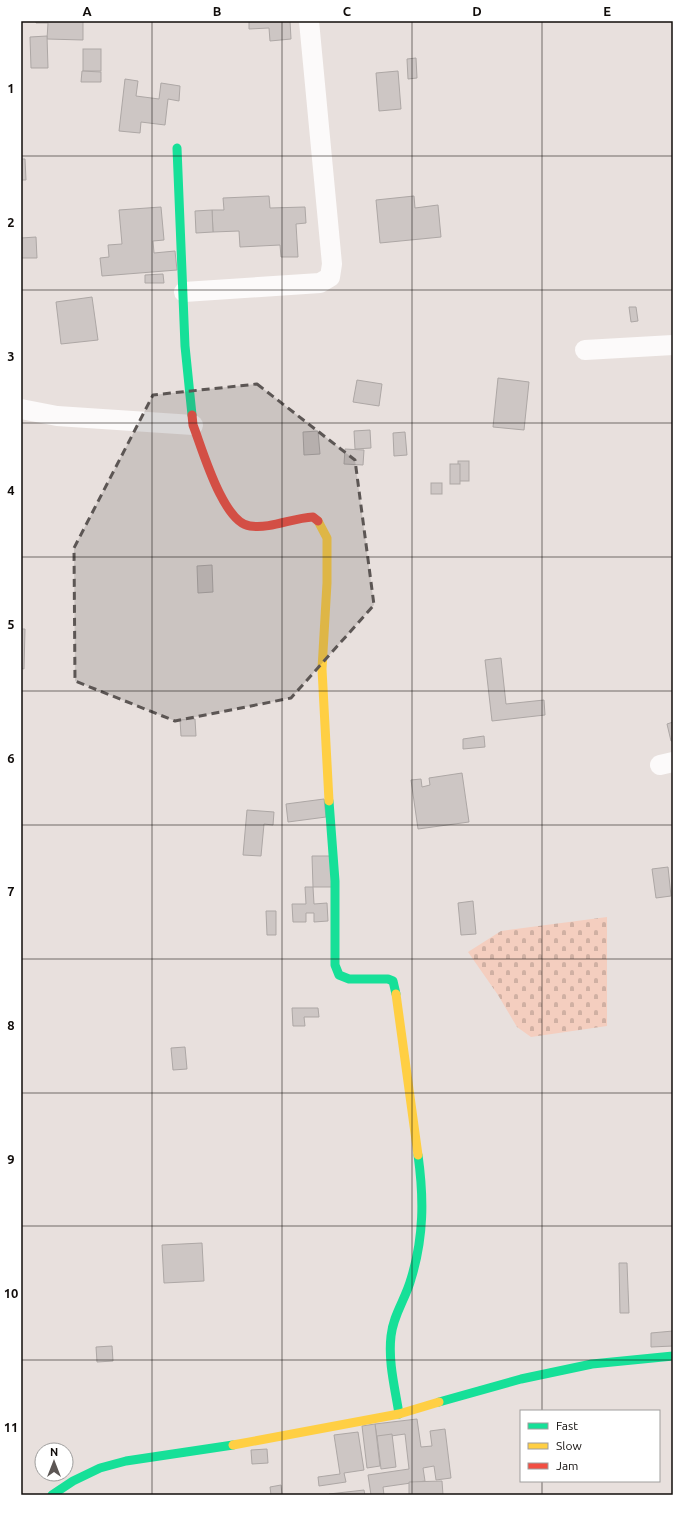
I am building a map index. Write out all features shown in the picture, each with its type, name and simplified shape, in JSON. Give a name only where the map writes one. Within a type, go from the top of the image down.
[{"type":"street","points":[[184,292],[320,283],[330,277],[332,264],[309,21]]},
{"type":"street","points":[[177,148],[185,346],[193,425],[224,504],[234,518],[248,526],[267,526],[298,518],[313,517],[321,524],[327,538],[327,583],[322,669],[326,769],[335,882],[335,965],[339,976],[349,979],[388,979],[393,981],[420,1168],[423,1216],[419,1248],[411,1280],[398,1309],[391,1335],[391,1367],[399,1414]]},
{"type":"street","points":[[585,350],[673,345]]},
{"type":"street","points":[[21,410],[64,417],[193,425]]},
{"type":"street","points":[[52,1495],[73,1481],[100,1468],[126,1460],[245,1443],[399,1414],[521,1379],[592,1364],[673,1356]]},
{"type":"highlighted area","points":[[257,384],[355,460],[374,605],[291,698],[175,721],[75,681],[74,548],[153,395]]},
{"type":"green space","points":[[607,917],[607,1026],[531,1037],[517,1027],[498,995],[468,952],[501,931]]},
{"type":"building","points":[[36,21],[83,21],[83,40],[47,39],[48,23],[36,23]]},
{"type":"building","points":[[249,21],[290,21],[291,39],[270,41],[269,28],[249,29]]},
{"type":"building","points":[[47,36],[48,68],[31,68],[30,37]]},
{"type":"building","points":[[83,49],[101,49],[101,71],[83,71]]},
{"type":"building","points":[[416,58],[417,78],[408,79],[407,59]]},
{"type":"building","points":[[82,71],[101,72],[101,82],[81,82]]},
{"type":"building","points":[[398,71],[401,109],[379,111],[376,73]]},
{"type":"building","points":[[125,79],[138,81],[136,96],[159,99],[161,83],[180,86],[179,101],[168,99],[165,125],[141,122],[140,133],[119,131]]},
{"type":"building","points":[[21,159],[25,159],[26,180],[21,180]]},
{"type":"building","points":[[269,196],[270,208],[305,207],[306,223],[296,224],[298,257],[281,257],[280,245],[240,247],[239,231],[213,232],[212,210],[224,210],[223,198]]},
{"type":"building","points":[[414,196],[415,208],[438,205],[441,237],[380,243],[376,200]]},
{"type":"building","points":[[161,207],[164,240],[153,241],[154,253],[175,251],[177,270],[102,276],[100,258],[109,257],[108,245],[122,244],[119,210]]},
{"type":"building","points":[[212,210],[213,232],[196,233],[195,211]]},
{"type":"building","points":[[36,237],[37,258],[21,258],[21,238]]},
{"type":"building","points":[[163,274],[164,283],[145,283],[145,275]]},
{"type":"building","points":[[92,297],[98,340],[61,344],[56,302]]},
{"type":"building","points":[[629,307],[636,307],[638,321],[631,322]]},
{"type":"building","points":[[498,378],[529,382],[524,430],[493,427]]},
{"type":"building","points":[[357,380],[382,384],[379,406],[353,402]]},
{"type":"building","points":[[370,430],[371,448],[355,449],[354,431]]},
{"type":"building","points":[[318,431],[320,454],[304,455],[303,432]]},
{"type":"building","points":[[405,432],[407,455],[394,456],[393,433]]},
{"type":"building","points":[[345,449],[364,450],[363,465],[344,464]]},
{"type":"building","points":[[458,461],[469,461],[469,481],[458,481]]},
{"type":"building","points":[[450,464],[460,464],[460,484],[450,484]]},
{"type":"building","points":[[431,483],[442,483],[442,494],[431,494]]},
{"type":"building","points":[[212,565],[213,592],[198,593],[197,566]]},
{"type":"building","points":[[21,629],[25,629],[24,669],[21,668]]},
{"type":"building","points":[[501,658],[506,704],[544,700],[545,715],[492,721],[485,660]]},
{"type":"building","points":[[195,719],[196,736],[181,736],[180,720]]},
{"type":"building","points":[[673,722],[673,741],[671,741],[667,724]]},
{"type":"building","points":[[484,736],[485,747],[463,749],[463,739]]},
{"type":"building","points":[[462,773],[469,822],[418,829],[411,780],[421,779],[422,787],[430,785],[429,778]]},
{"type":"building","points":[[324,799],[326,817],[288,822],[286,804]]},
{"type":"building","points":[[247,810],[274,812],[273,825],[264,824],[261,856],[243,855]]},
{"type":"building","points":[[312,856],[334,856],[335,887],[313,887]]},
{"type":"building","points":[[668,867],[671,896],[656,898],[652,869]]},
{"type":"building","points":[[305,887],[313,887],[314,904],[327,903],[328,921],[314,922],[314,913],[306,913],[306,922],[293,922],[292,904],[306,904]]},
{"type":"building","points":[[473,901],[476,934],[461,935],[458,903]]},
{"type":"building","points":[[266,911],[276,911],[276,935],[267,935]]},
{"type":"building","points":[[292,1008],[318,1008],[319,1017],[304,1017],[305,1026],[293,1026]]},
{"type":"building","points":[[185,1047],[187,1069],[173,1070],[171,1048]]},
{"type":"building","points":[[202,1243],[204,1281],[164,1283],[162,1245]]},
{"type":"building","points":[[619,1263],[627,1263],[629,1313],[620,1313]]},
{"type":"building","points":[[673,1331],[673,1346],[651,1347],[651,1333]]},
{"type":"building","points":[[112,1346],[113,1361],[97,1362],[96,1347]]},
{"type":"building","points":[[417,1419],[421,1447],[432,1446],[430,1431],[445,1429],[451,1478],[436,1480],[434,1466],[423,1468],[425,1481],[383,1487],[384,1495],[371,1495],[368,1475],[409,1469],[405,1434],[377,1438],[375,1424]]},
{"type":"building","points":[[375,1424],[380,1466],[367,1468],[362,1426]]},
{"type":"building","points":[[358,1432],[364,1470],[344,1473],[346,1482],[319,1486],[318,1477],[340,1474],[334,1435]]},
{"type":"building","points":[[392,1434],[396,1467],[381,1469],[377,1436]]},
{"type":"building","points":[[267,1449],[268,1463],[252,1464],[251,1450]]},
{"type":"building","points":[[442,1481],[443,1495],[409,1495],[409,1482]]},
{"type":"building","points":[[281,1485],[282,1495],[271,1495],[270,1487]]},
{"type":"building","points":[[364,1490],[365,1495],[329,1495],[329,1494]]},
{"type":"traffic: fast","points":[[177,148],[185,346],[192,415]]},
{"type":"traffic: fast","points":[[329,801],[335,881],[335,965],[339,975],[349,979],[388,979],[393,981],[396,994]]},
{"type":"traffic: fast","points":[[399,1414],[391,1365],[390,1346],[392,1328],[411,1279],[421,1233],[422,1202],[418,1155]]},
{"type":"traffic: fast","points":[[439,1402],[521,1379],[592,1364],[673,1356]]},
{"type":"traffic: fast","points":[[52,1495],[73,1481],[100,1468],[126,1461],[233,1445]]},
{"type":"traffic: slow","points":[[318,521],[327,538],[327,583],[322,669],[329,801]]},
{"type":"traffic: slow","points":[[396,994],[418,1155]]},
{"type":"traffic: slow","points":[[233,1445],[399,1414],[439,1402]]},
{"type":"traffic: jam","points":[[192,415],[193,425],[222,499],[240,522],[258,527],[313,517],[318,521]]}]
